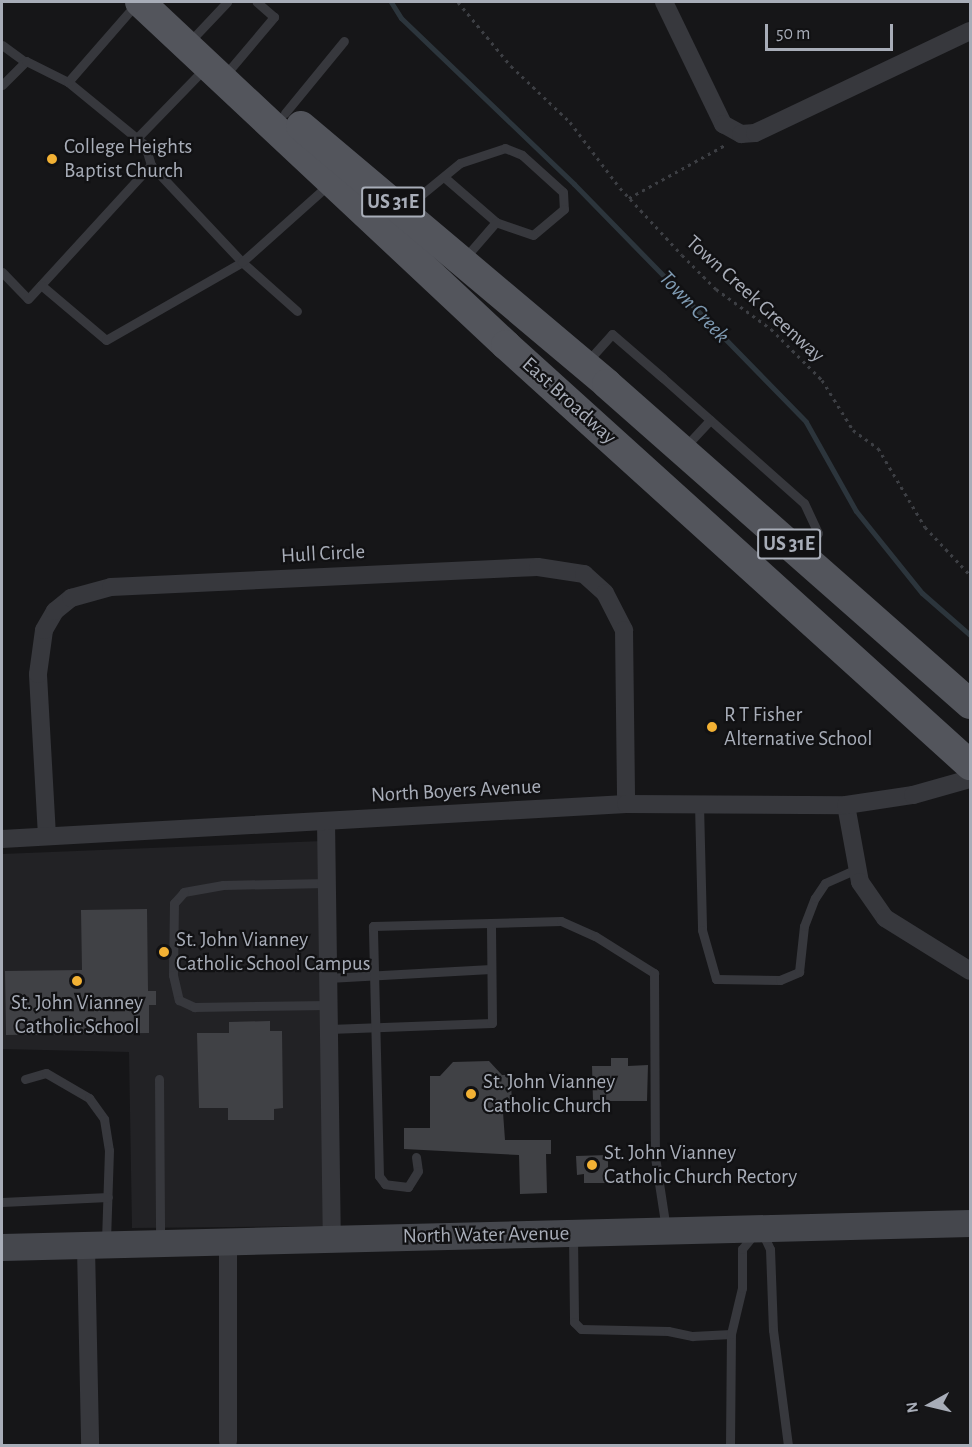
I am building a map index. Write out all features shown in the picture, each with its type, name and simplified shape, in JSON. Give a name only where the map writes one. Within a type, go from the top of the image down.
[{"type":"main road","name":"East Broadway","points":[[139,2],[285,113],[403,210],[453,273],[970,765]]},
{"type":"main road","name":"East Broadway","points":[[205,51],[332,181],[453,273],[584,365],[970,704]]},
{"type":"main road","name":"North Water Avenue","points":[[2,1247],[970,1223]]},
{"type":"street","points":[[664,2],[723,124],[741,134],[755,133],[970,31]]},
{"type":"street","name":"Hull Circle","points":[[47,836],[38,675],[44,630],[55,610],[71,598],[111,587],[538,567],[584,574],[605,593],[624,630],[626,804]]},
{"type":"street","name":"North Boyers Avenue","points":[[2,839],[626,804],[846,805],[913,795],[970,779]]},
{"type":"street","points":[[846,805],[860,882],[885,918],[970,971]]},
{"type":"street","points":[[326,821],[332,1239]]},
{"type":"street","points":[[228,1242],[228,1441]]},
{"type":"street","points":[[90,1446],[96,1246]]},
{"type":"lane","points":[[68,82],[139,2]]},
{"type":"lane","points":[[137,138],[205,51],[227,2]]},
{"type":"lane","points":[[205,51],[274,17],[257,2]]},
{"type":"lane","points":[[285,113],[344,41]]},
{"type":"lane","points":[[2,45],[25,62],[68,82],[145,145],[151,165],[242,262],[297,310]]},
{"type":"lane","points":[[2,85],[25,62]]},
{"type":"lane","points":[[403,210],[460,164],[505,148],[522,155],[563,192],[564,209],[532,235],[496,222],[444,177]]},
{"type":"lane","points":[[2,272],[28,299],[151,165]]},
{"type":"lane","points":[[40,285],[106,340],[242,262],[332,181]]},
{"type":"lane","points":[[453,273],[496,222]]},
{"type":"lane","points":[[584,365],[612,334],[812,513],[818,538],[804,557]]},
{"type":"lane","points":[[682,450],[710,420]]},
{"type":"lane","points":[[699,804],[702,930],[716,978],[780,980],[799,972],[804,926],[814,898],[825,884],[858,868]]},
{"type":"lane","points":[[327,883],[224,885],[184,892],[174,903],[173,975],[179,1000],[194,1007],[328,1005]]},
{"type":"lane","points":[[416,1157],[418,1171],[408,1187],[385,1184],[379,1176],[373,926],[561,921],[596,936],[654,974],[656,1167],[666,1230]]},
{"type":"lane","points":[[329,1029],[492,1023],[491,923]]},
{"type":"lane","points":[[328,978],[491,969]]},
{"type":"lane","points":[[25,1079],[46,1073],[89,1098],[104,1119],[108,1197],[96,1246]]},
{"type":"lane","points":[[159,1079],[160,1244]]},
{"type":"lane","points":[[2,1202],[108,1197]]},
{"type":"lane","points":[[730,1446],[731,1334],[741,1288],[742,1249],[760,1227],[770,1249],[773,1330],[788,1446]]},
{"type":"lane","points":[[573,1233],[574,1322],[581,1329],[668,1331],[692,1336],[731,1334]]},
{"type":"path","name":"Town Creek Greenway","points":[[458,2],[510,66],[570,122],[629,198],[716,289],[771,329],[822,380],[853,430],[878,448],[925,527],[970,574]]},
{"type":"path","points":[[629,198],[741,134]]},
{"type":"shaded area","name":"St. John Vianney Catholic School Campus","points":[[323,841],[331,1226],[132,1228],[129,1052],[2,1049],[2,854]]},
{"type":"building","name":"St. John Vianney Catholic School","points":[[147,909],[148,991],[156,991],[156,1005],[149,1005],[149,1033],[6,1035],[5,971],[82,970],[81,910]]},
{"type":"building","points":[[270,1021],[270,1031],[282,1031],[283,1108],[274,1109],[274,1120],[228,1120],[228,1108],[199,1108],[197,1033],[229,1033],[229,1022]]},
{"type":"building","points":[[611,1058],[628,1058],[628,1066],[648,1065],[647,1101],[593,1101],[592,1066],[611,1066]]},
{"type":"building","name":"St. John Vianney Catholic Church","points":[[489,1061],[502,1075],[511,1075],[512,1112],[503,1112],[505,1140],[551,1140],[551,1154],[546,1154],[547,1193],[520,1194],[519,1155],[404,1149],[404,1128],[430,1128],[430,1076],[440,1076],[453,1062]]},
{"type":"building","name":"St. John Vianney Catholic Church Rectory","points":[[608,1155],[608,1183],[584,1183],[584,1174],[577,1175],[576,1156]]},
{"type":"waterway","name":"Town Creek","points":[[391,2],[401,18],[574,184],[806,422],[856,511],[922,593],[970,635]]},
{"type":"place","name":"College Heights Baptist Church","points":[[52,159]]},
{"type":"place","name":"R T Fisher Alternative School","points":[[712,727]]},
{"type":"place","name":"St. John Vianney Catholic School Campus","points":[[164,952]]},
{"type":"place","name":"St. John Vianney Catholic School","points":[[77,981]]},
{"type":"place","name":"St. John Vianney Catholic Church","points":[[471,1094]]},
{"type":"place","name":"St. John Vianney Catholic Church Rectory","points":[[592,1165]]}]
